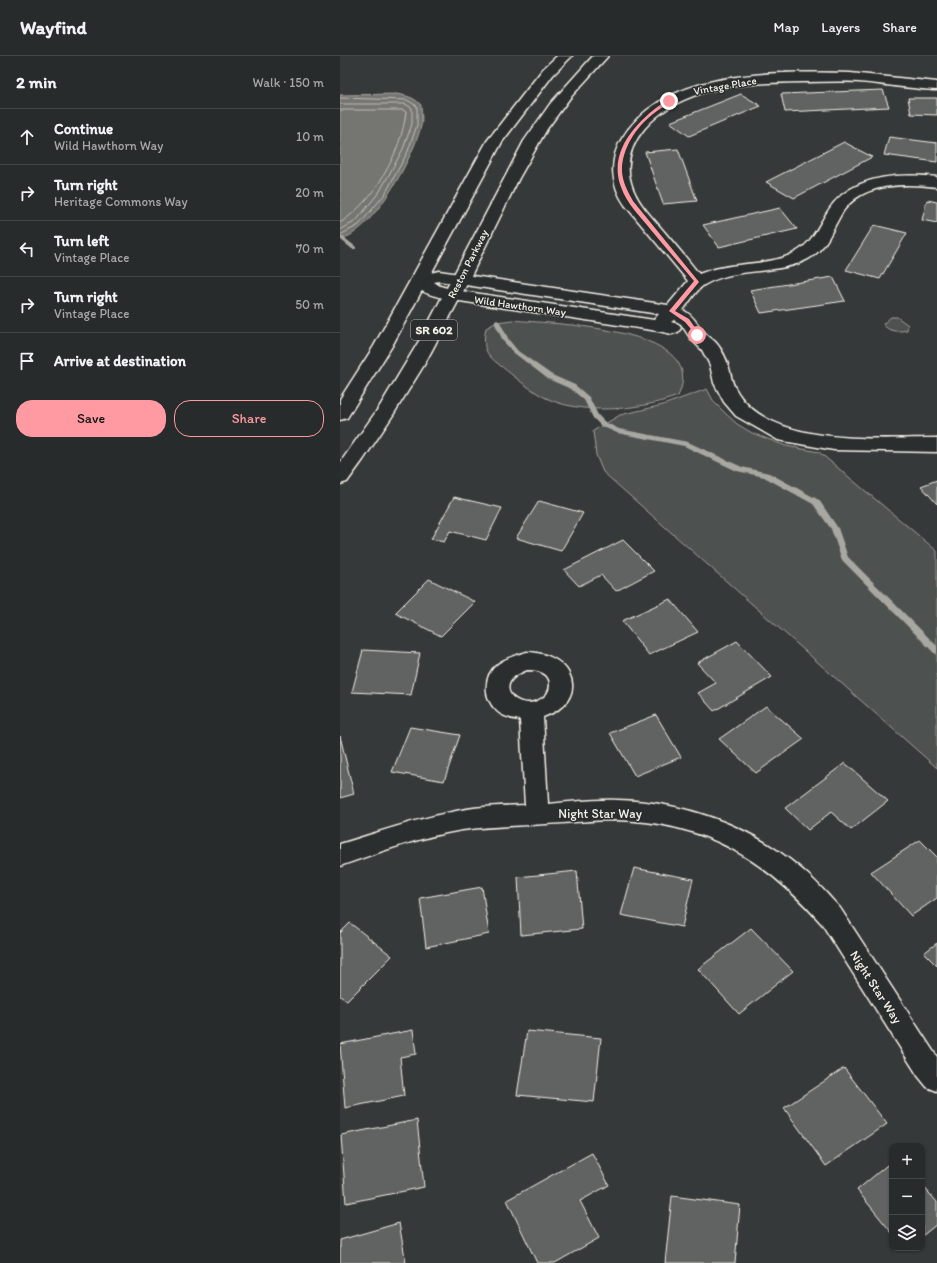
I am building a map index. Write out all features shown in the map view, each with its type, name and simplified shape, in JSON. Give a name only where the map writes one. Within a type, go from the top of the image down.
[{"type":"street","name":"SR 602","points":[[340,414],[383,346],[495,141],[548,72],[565,56]]},
{"type":"street","name":"Reston Parkway","points":[[340,477],[379,422],[453,296],[513,174],[532,140],[565,94],[601,56]]},
{"type":"street","name":"Vintage Place","points":[[697,282],[631,202],[623,188],[620,173],[620,159],[637,127],[651,113],[669,101],[689,92],[727,84],[765,79],[857,78],[937,86]]},
{"type":"street","points":[[658,326],[697,282],[714,274],[793,259],[810,251],[817,243],[840,205],[853,193],[868,187],[888,182],[912,179],[937,182]]},
{"type":"street","name":"Wild Hawthorn Way","points":[[419,281],[439,276],[635,304],[672,311],[687,320],[697,335],[710,348],[720,365],[723,384],[731,398],[743,412],[785,435],[834,444],[937,445]]},
{"type":"street","name":"Wild Hawthorn Way","points":[[419,281],[434,290],[453,296],[658,326],[697,335]]},
{"type":"street","points":[[531,712],[537,814]]},
{"type":"street","name":"Night Star Way","points":[[340,855],[426,828],[464,820],[537,814],[587,811],[639,811],[677,818],[718,830],[754,847],[786,870],[817,899],[830,916],[928,1067],[937,1078]]},
{"type":"shaded area","points":[[891,317],[897,317],[908,325],[907,330],[894,331],[885,327],[883,324]]},
{"type":"shaded area","points":[[512,320],[590,327],[622,333],[650,342],[672,355],[682,373],[678,396],[646,405],[611,409],[575,407],[544,397],[524,384],[487,353],[484,343],[486,328],[497,322]]},
{"type":"shaded area","points":[[707,389],[714,402],[725,413],[737,424],[752,433],[786,446],[819,452],[937,551],[937,768],[603,472],[596,455],[593,431],[620,415],[663,405]]},
{"type":"water","points":[[397,94],[407,96],[421,105],[422,124],[417,139],[401,174],[378,209],[352,234],[340,239],[340,95]]},
{"type":"building","points":[[883,90],[889,107],[785,112],[781,94]]},
{"type":"building","points":[[741,94],[761,106],[689,136],[670,122]]},
{"type":"building","points":[[908,98],[937,98],[937,115],[911,114]]},
{"type":"building","points":[[889,137],[937,143],[937,162],[884,155]]},
{"type":"building","points":[[844,142],[872,157],[794,198],[766,182]]},
{"type":"building","points":[[678,149],[697,201],[663,204],[645,152]]},
{"type":"building","points":[[927,200],[937,202],[937,223],[922,220]]},
{"type":"building","points":[[780,208],[797,229],[719,247],[703,225]]},
{"type":"building","points":[[874,225],[907,233],[880,279],[846,270]]},
{"type":"building","points":[[833,277],[845,301],[761,313],[750,290]]},
{"type":"building","points":[[937,480],[937,504],[921,486]]},
{"type":"building","points":[[454,497],[502,508],[486,540],[450,531],[444,542],[431,539]]},
{"type":"building","points":[[539,501],[583,513],[561,551],[516,538]]},
{"type":"building","points":[[623,540],[654,571],[616,591],[601,575],[579,586],[564,570]]},
{"type":"building","points":[[429,579],[475,602],[441,636],[395,613]]},
{"type":"building","points":[[670,599],[698,632],[649,655],[622,621]]},
{"type":"building","points":[[737,641],[772,677],[714,711],[698,693],[716,683],[697,663]]},
{"type":"building","points":[[363,650],[420,653],[411,695],[352,692]]},
{"type":"building","points":[[766,706],[804,739],[756,773],[719,739]]},
{"type":"building","points":[[656,715],[681,757],[635,776],[610,733]]},
{"type":"building","points":[[410,727],[460,735],[444,781],[392,772]]},
{"type":"building","points":[[340,736],[354,794],[340,798]]},
{"type":"building","points":[[845,763],[888,801],[851,830],[831,812],[808,830],[785,808]]},
{"type":"building","points":[[920,840],[937,857],[937,898],[911,916],[871,872]]},
{"type":"building","points":[[634,868],[693,879],[682,927],[621,915]]},
{"type":"building","points":[[577,871],[582,929],[521,935],[518,877]]},
{"type":"building","points":[[482,887],[489,934],[426,947],[420,898]]},
{"type":"building","points":[[350,923],[392,956],[347,1001],[340,996],[340,933]]},
{"type":"building","points":[[751,928],[793,971],[739,1014],[698,969]]},
{"type":"building","points":[[937,943],[937,966],[924,953]]},
{"type":"building","points":[[413,1030],[416,1054],[400,1057],[404,1096],[345,1108],[340,1044]]},
{"type":"building","points":[[527,1031],[601,1038],[594,1102],[517,1095]]},
{"type":"building","points":[[844,1068],[887,1124],[826,1166],[784,1108]]},
{"type":"building","points":[[417,1120],[424,1187],[346,1203],[341,1135]]},
{"type":"building","points":[[592,1153],[609,1185],[580,1201],[599,1238],[555,1263],[537,1263],[507,1200]]},
{"type":"building","points":[[889,1163],[889,1229],[857,1190]]},
{"type":"building","points":[[925,1188],[937,1202],[937,1224],[925,1234]]},
{"type":"building","points":[[672,1196],[740,1205],[735,1263],[665,1263]]},
{"type":"building","points":[[399,1223],[406,1263],[340,1263],[340,1240]]},
{"type":"waterway","points":[[342,238],[354,248]]},
{"type":"waterway","points":[[497,322],[506,341],[516,352],[550,377],[573,387],[587,399],[595,416],[603,424],[617,431],[686,444],[740,469],[766,475],[816,502],[834,528],[845,558],[937,651]]},
{"type":"route","points":[[669,101],[651,113],[637,127],[626,144],[620,159],[620,173],[623,188],[631,202],[697,282],[672,311],[687,320],[697,335]]}]
